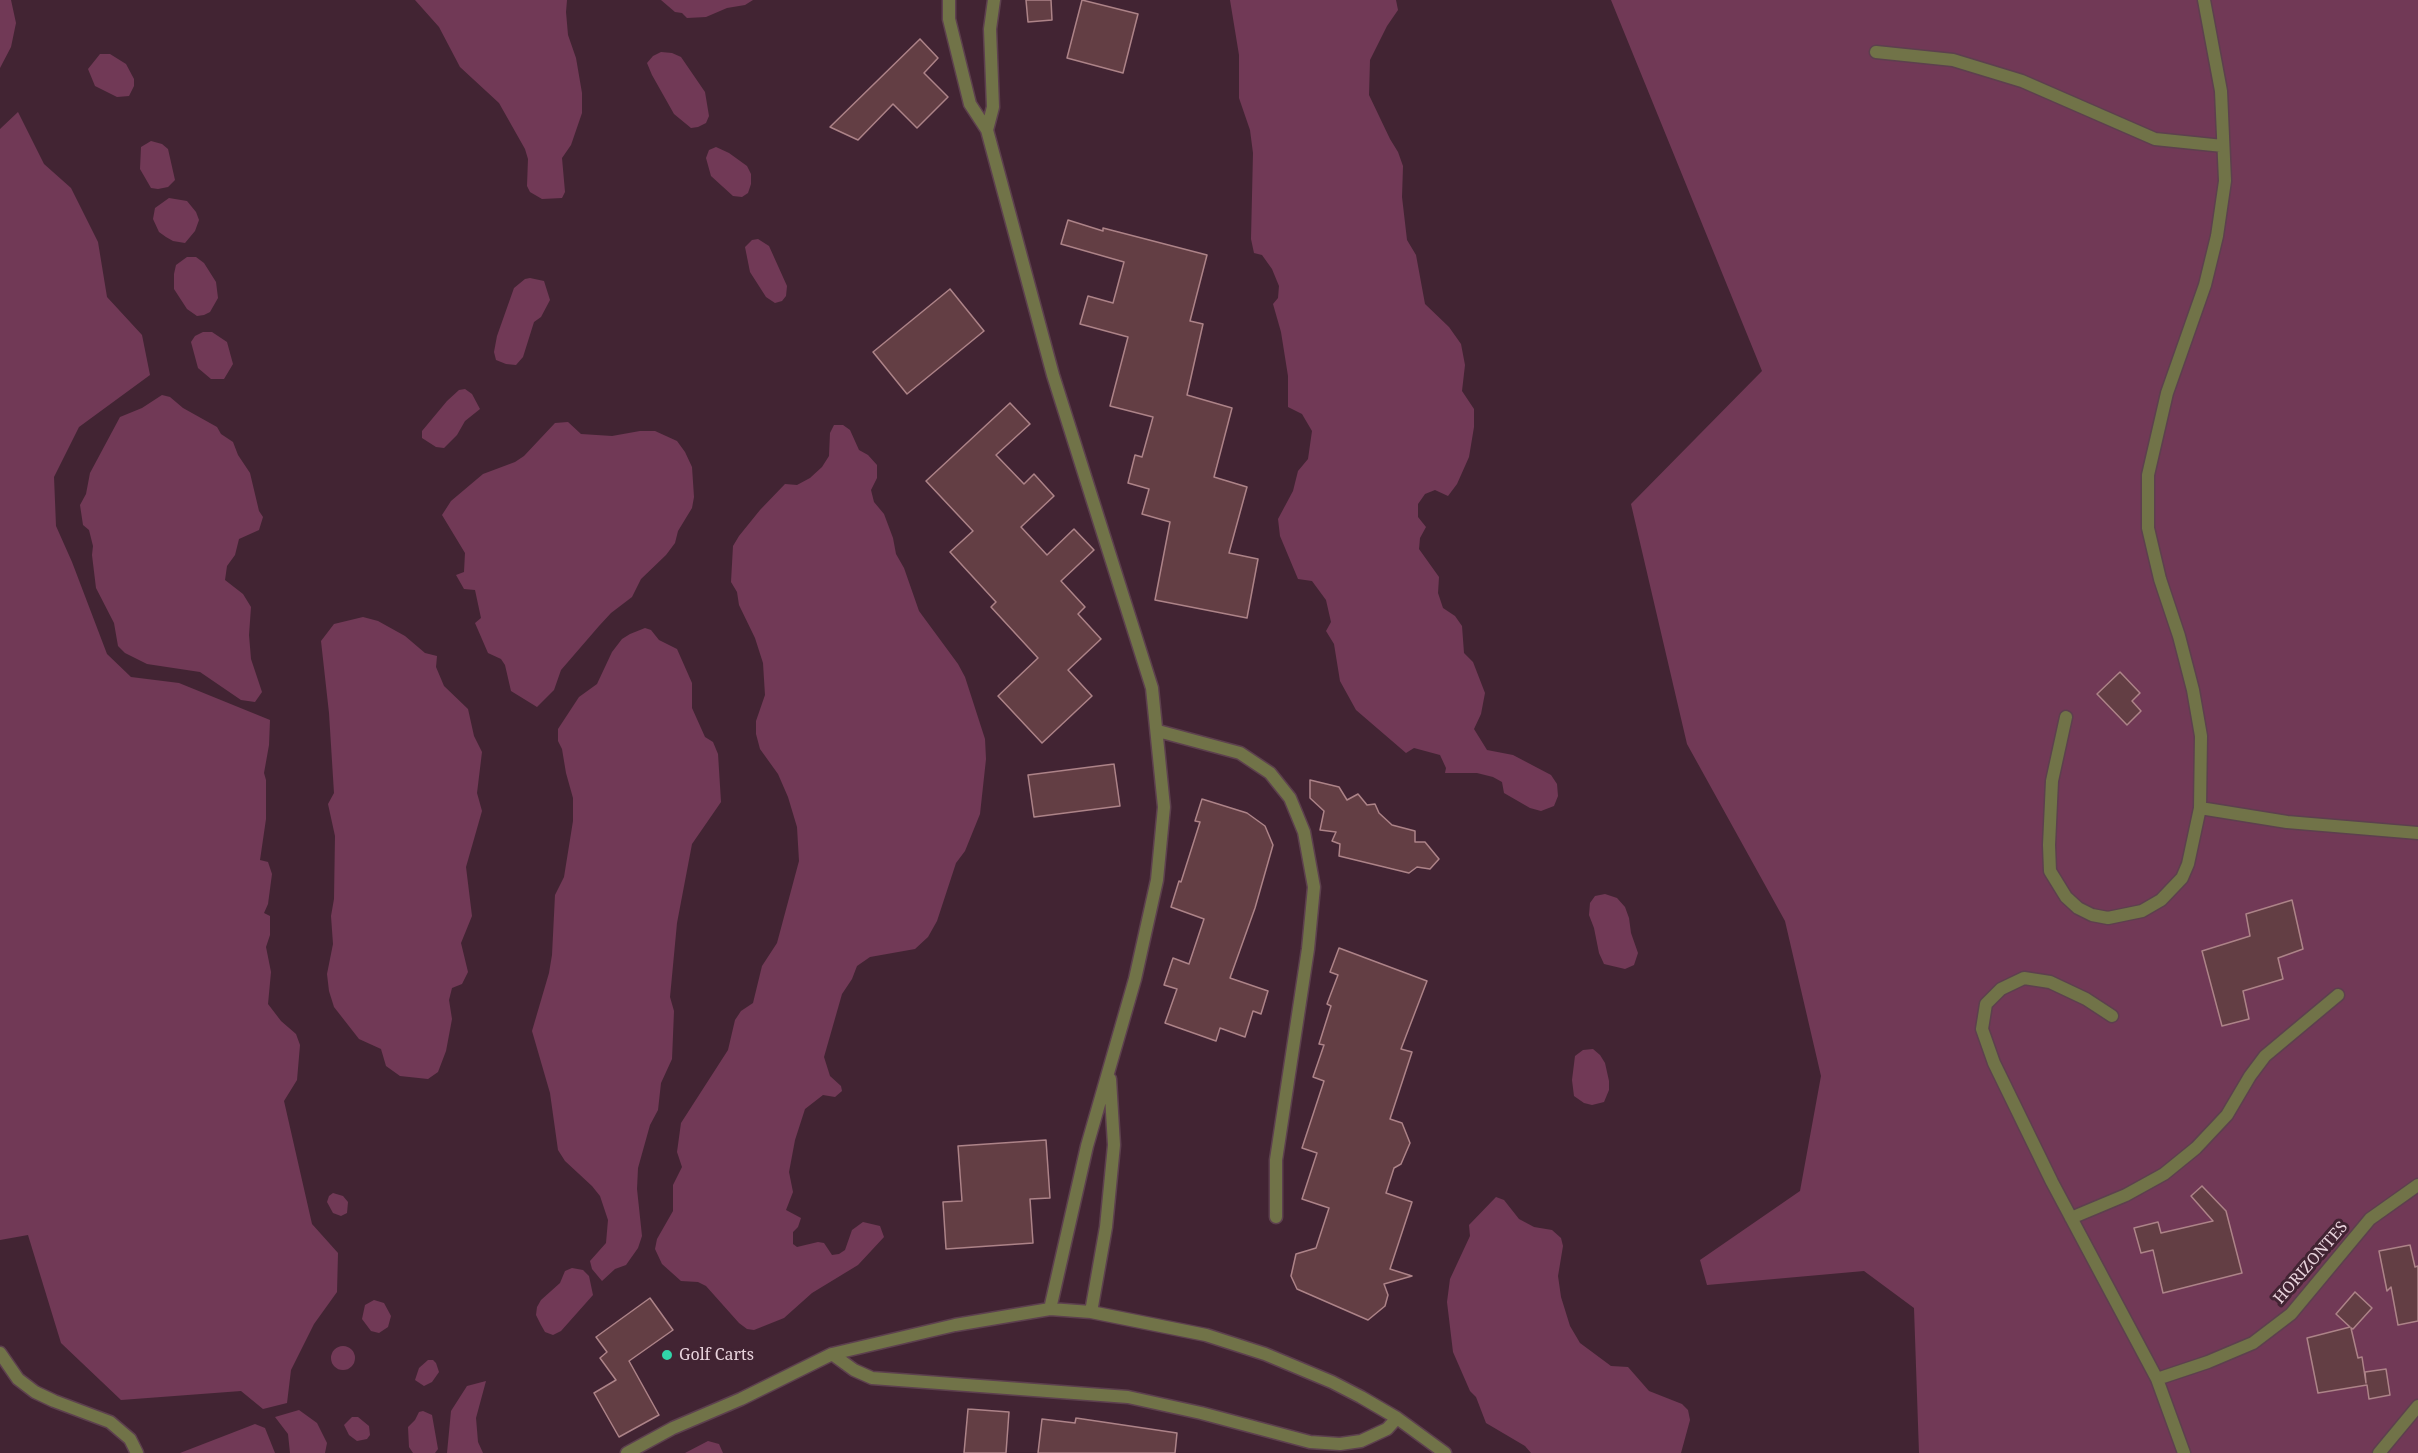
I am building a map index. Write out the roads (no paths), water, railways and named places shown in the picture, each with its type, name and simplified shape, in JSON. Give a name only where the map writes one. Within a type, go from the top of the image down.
[{"type":"street","points":[[949,0],[950,19],[970,104],[987,130],[1053,375],[1152,688],[1164,807],[1157,880],[1135,979],[1087,1146],[1050,1309]]},
{"type":"street","points":[[987,130],[993,107],[990,29],[994,0]]},
{"type":"street","points":[[2066,717],[2052,781],[2050,871],[2066,897],[2078,908],[2092,915],[2108,918],[2142,911],[2161,900],[2182,878],[2190,857],[2200,808],[2201,736],[2180,636],[2160,579],[2148,528],[2148,475],[2167,393],[2205,285],[2215,246],[2225,181],[2221,91],[2204,0]]},
{"type":"street","points":[[1876,52],[1953,60],[2022,81],[2155,140],[2223,146]]},
{"type":"street","points":[[1158,731],[1240,753],[1270,773],[1290,798],[1304,832],[1314,887],[1308,949],[1276,1160],[1276,1217]]},
{"type":"street","points":[[2200,808],[2287,822],[2418,833]]},
{"type":"street","points":[[2112,1016],[2086,999],[2050,982],[2024,978],[2001,989],[1986,1004],[1983,1029],[1994,1063],[2071,1218],[2157,1379],[2184,1453]]},
{"type":"street","points":[[2071,1218],[2126,1195],[2164,1174],[2196,1148],[2227,1115],[2265,1056],[2338,995]]},
{"type":"street","points":[[1090,1312],[1106,1227],[1114,1145],[1109,1070]]},
{"type":"street","name":"HORIZONTES","points":[[2157,1379],[2208,1362],[2253,1342],[2291,1314],[2370,1220],[2418,1185]]},
{"type":"street","points":[[627,1453],[663,1433],[741,1400],[832,1354],[955,1325],[1050,1309],[1090,1312],[1206,1335],[1265,1354],[1332,1382],[1397,1418],[1445,1453]]},
{"type":"street","points":[[0,1353],[18,1379],[35,1392],[110,1422],[130,1439],[137,1453]]},
{"type":"street","points":[[832,1354],[854,1370],[872,1378],[1128,1397],[1201,1413],[1310,1442],[1341,1444],[1361,1441],[1387,1429],[1397,1418]]},
{"type":"street","points":[[2379,1453],[2418,1406]]},
{"type":"place","name":"Golf Carts","points":[[667,1355]]}]
